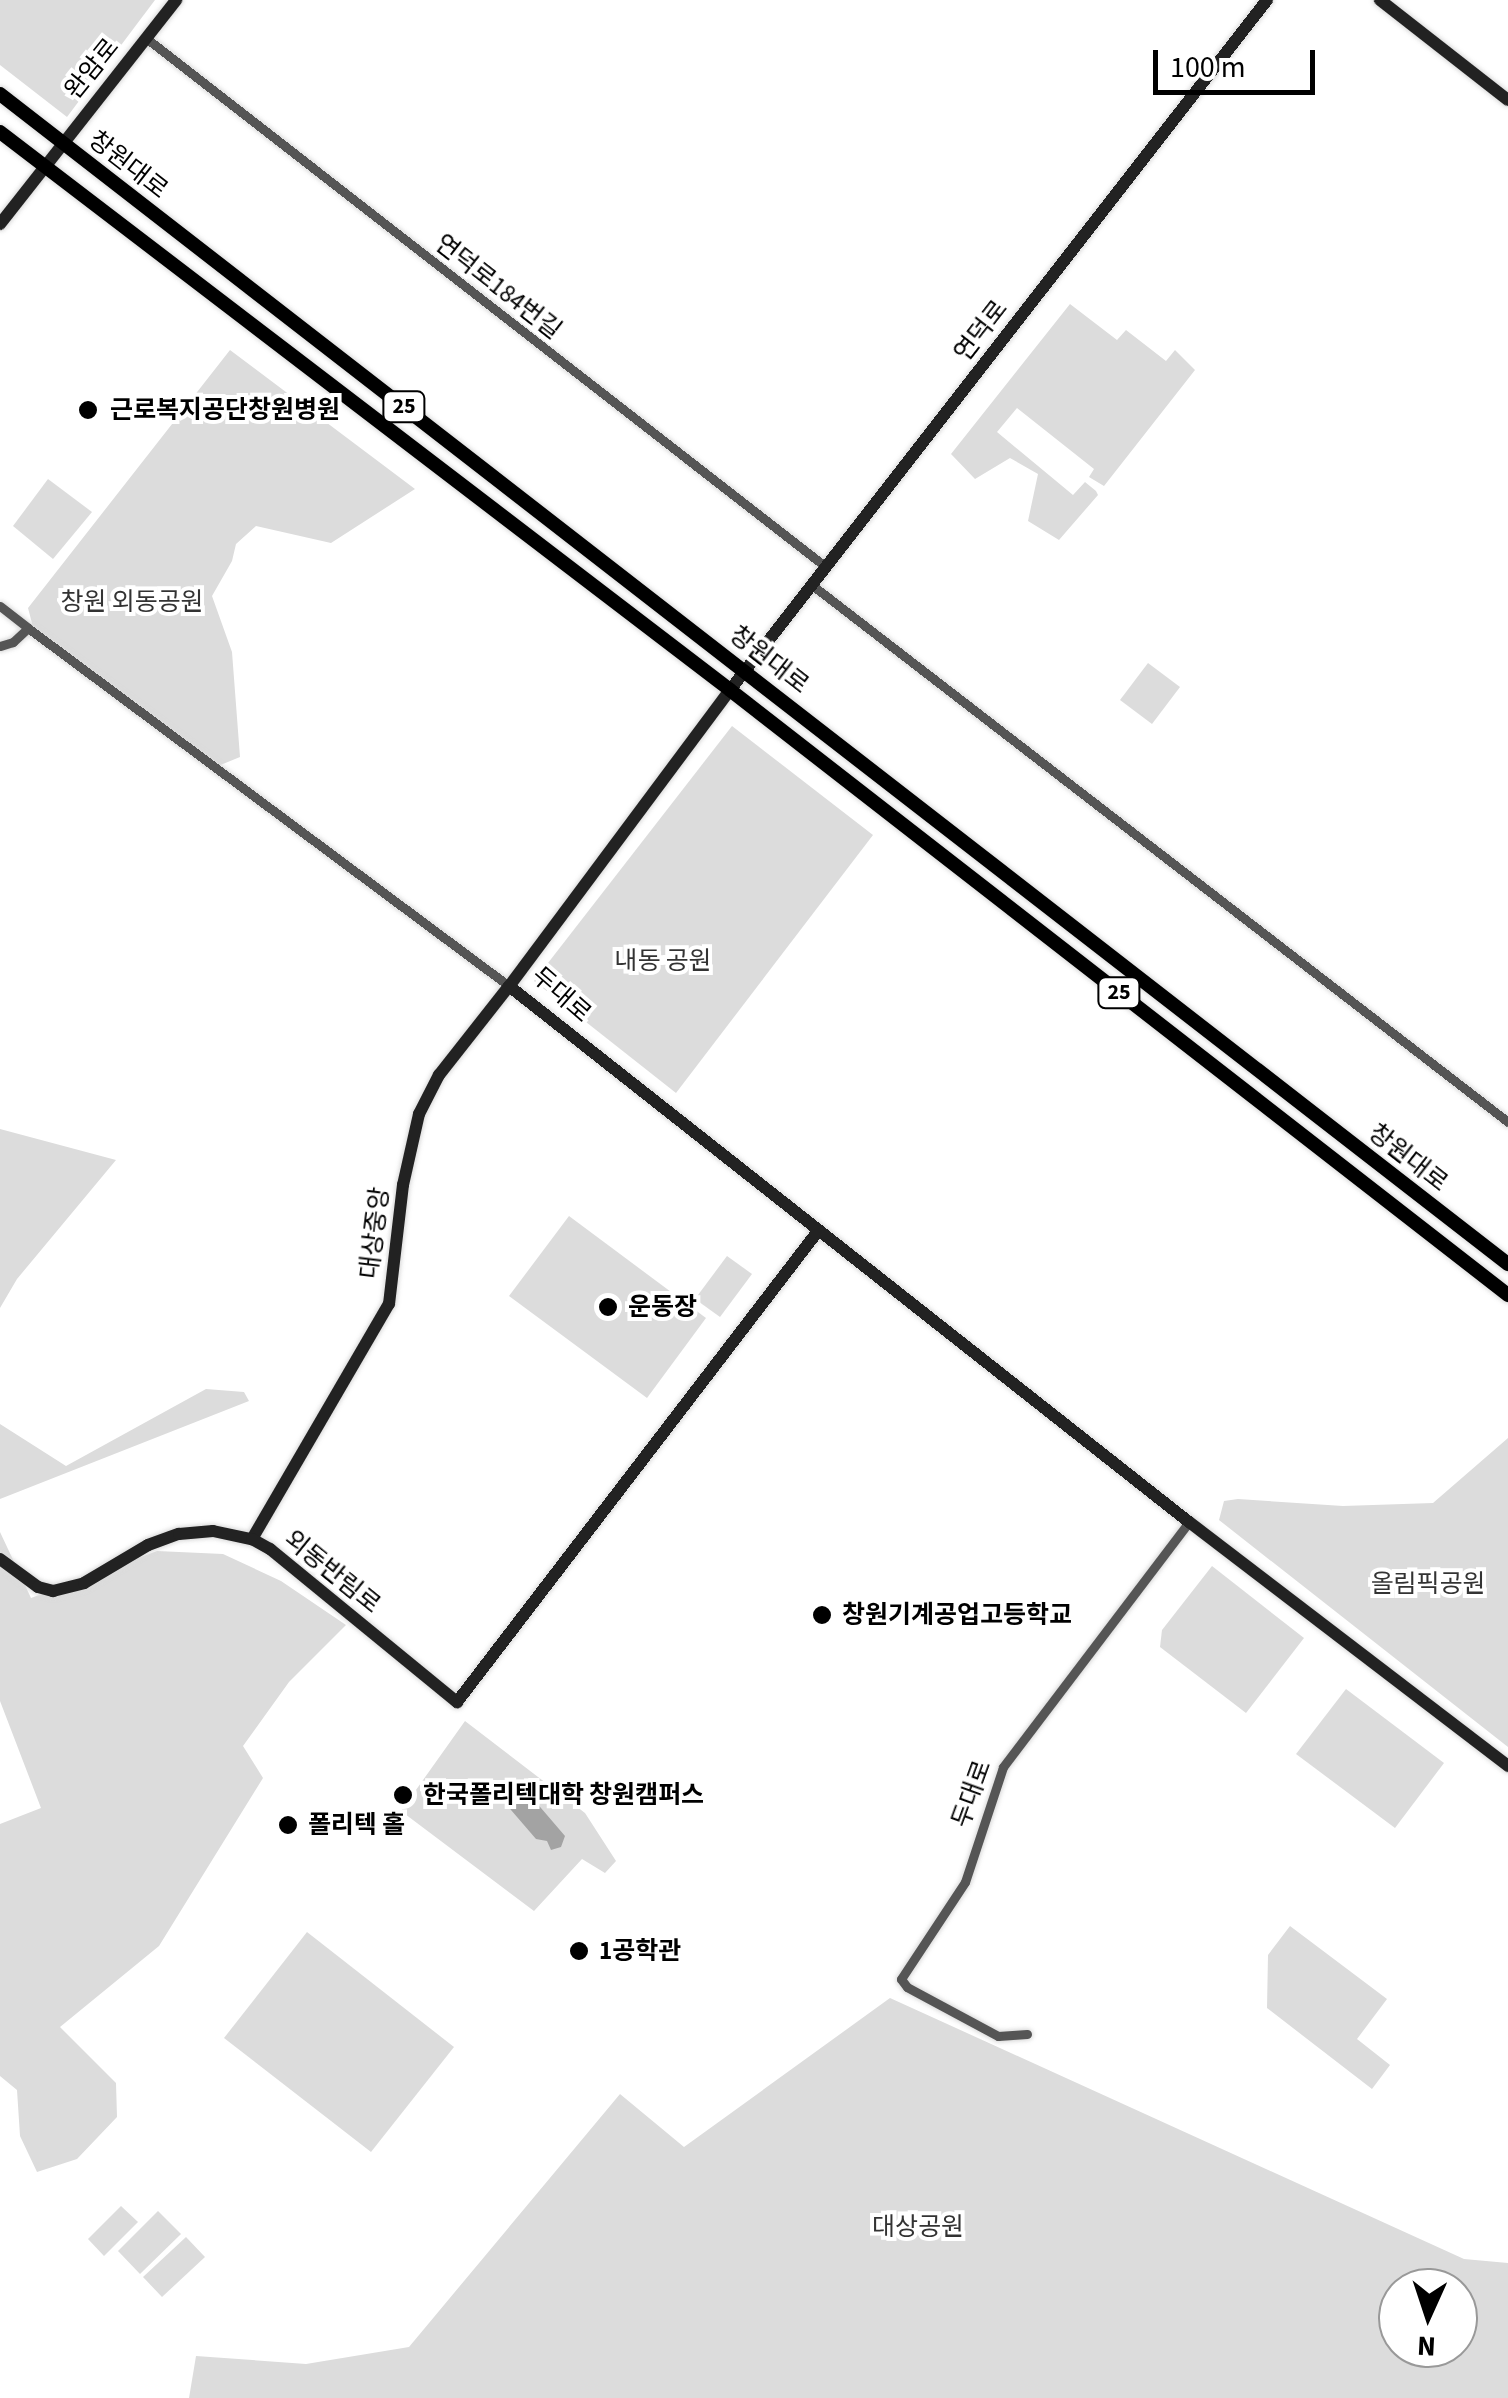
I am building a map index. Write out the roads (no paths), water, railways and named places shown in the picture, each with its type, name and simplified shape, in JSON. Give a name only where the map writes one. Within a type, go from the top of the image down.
[{"type":"main road","name":"창원대로","points":[[0,94],[1508,1264]]},
{"type":"main road","name":"창원대로","points":[[0,132],[730,690],[1508,1295]]},
{"type":"street","name":"완암로","points":[[0,224],[176,0]]},
{"type":"street","name":"연덕로","points":[[730,690],[1267,0]]},
{"type":"street","points":[[1380,0],[1508,100]]},
{"type":"street","name":"연덕로184번길","points":[[146,38],[826,567]]},
{"type":"street","points":[[812,586],[1508,1122]]},
{"type":"street","points":[[0,606],[510,986]]},
{"type":"street","points":[[0,646],[13,642],[28,628]]},
{"type":"street","name":"두대로","points":[[730,690],[510,986],[1189,1522],[1508,1766]]},
{"type":"street","name":"대상중앙","points":[[252,1539],[389,1304],[403,1184],[418,1114],[439,1075],[510,986]]},
{"type":"street","name":"외동반림로","points":[[0,1559],[38,1587],[53,1591],[84,1583],[148,1545],[179,1534],[213,1531],[252,1539],[270,1549],[457,1702],[818,1230]]},
{"type":"street","name":"두대로","points":[[1027,2034],[998,2036],[907,1987],[902,1979],[965,1882],[1003,1767],[1189,1522]]},
{"type":"place","name":"근로복지공단창원병원","points":[[88,410]]},
{"type":"place","name":"운동장","points":[[608,1307]]},
{"type":"place","name":"창원기계공업고등학교","points":[[822,1615]]},
{"type":"place","name":"한국폴리텍대학 창원캠퍼스","points":[[403,1795]]},
{"type":"place","name":"폴리텍 홀","points":[[288,1825]]},
{"type":"place","name":"1공학관","points":[[579,1951]]},
{"type":"park label","name":"창원 외동공원","points":[[132,602]]},
{"type":"park label","name":"내동 공원","points":[[663,961]]},
{"type":"park label","name":"올림픽공원","points":[[1428,1584]]},
{"type":"park label","name":"대상공원","points":[[918,2227]]}]
